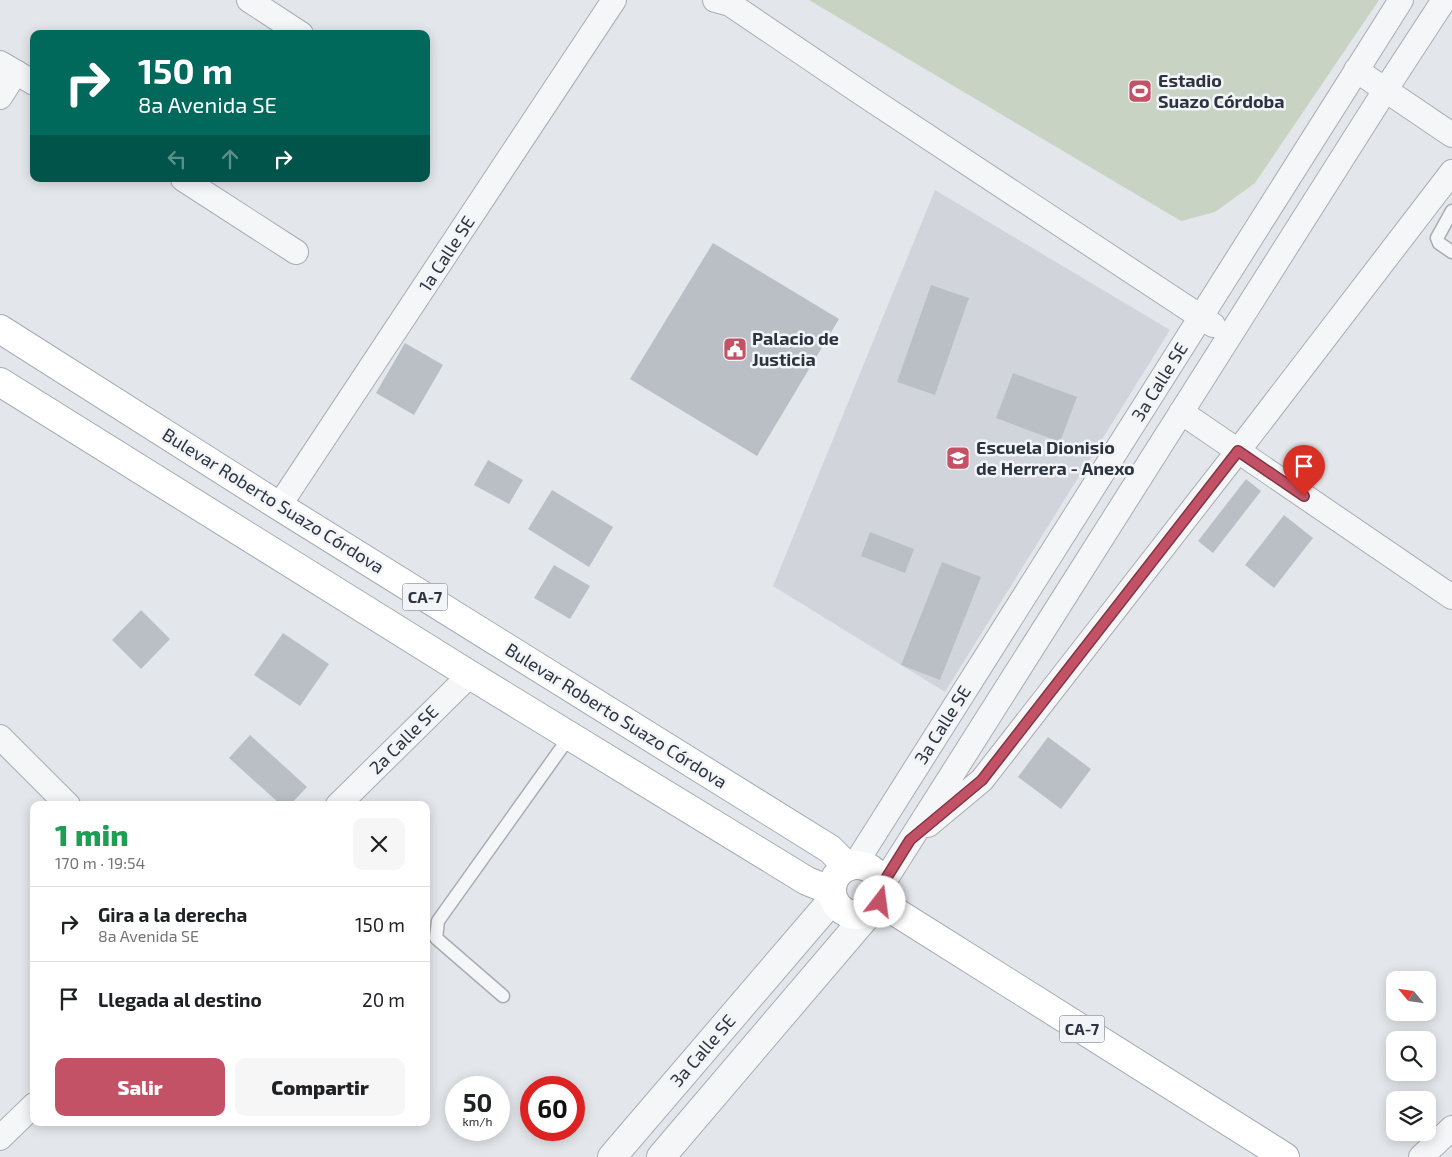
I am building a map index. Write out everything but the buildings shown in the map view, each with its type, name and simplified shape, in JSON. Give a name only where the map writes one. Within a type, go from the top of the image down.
[{"type":"main road","name":"Bulevar Roberto Suazo Córdova","points":[[0,329],[830,849],[851,866],[862,866],[875,872],[879,878],[876,900],[857,916],[847,913],[839,907],[833,895],[570,736],[0,382]]},
{"type":"main road","points":[[833,895],[837,876],[851,866]]},
{"type":"main road","name":"Bulevar Roberto Suazo Córdova","points":[[876,900],[1285,1157]]},
{"type":"street","points":[[249,0],[295,30]]},
{"type":"street","name":"1a Calle SE","points":[[280,506],[614,0]]},
{"type":"street","name":"3a Calle SE","points":[[851,866],[1401,0]]},
{"type":"street","name":"3a Calle SE","points":[[661,1157],[876,900],[910,840],[1444,0]]},
{"type":"street","points":[[725,1],[1229,336]]},
{"type":"street","points":[[1356,70],[1452,135]]},
{"type":"street","points":[[0,97],[17,73]]},
{"type":"street","name":"3a Calle SE","points":[[910,840],[982,780],[1452,172]]},
{"type":"street","points":[[188,182],[296,252]]},
{"type":"street","points":[[1181,412],[1452,597]]},
{"type":"street","name":"2a Calle SE","points":[[342,801],[470,674]]},
{"type":"street","points":[[0,737],[64,801]]},
{"type":"street","name":"3a Calle SE","points":[[612,1157],[833,895]]},
{"type":"street","points":[[0,1138],[30,1109]]},
{"type":"street","points":[[1421,1157],[1452,1128]]},
{"type":"lane","points":[[1452,211],[1437,238],[1439,243],[1452,252]]},
{"type":"lane","points":[[503,996],[436,938],[438,921],[570,736]]},
{"type":"shaded area","name":"Escuela Dionisio de Herrera - Anexo","points":[[935,190],[1170,330],[945,692],[773,586]]},
{"type":"green space","name":"Estadio Suazo Córdoba","points":[[809,0],[1379,0],[1255,183],[1215,212],[1181,221]]},
{"type":"place","name":"Estadio Suazo Córdoba","points":[[1140,91]]},
{"type":"place","name":"Palacio de Justicia","points":[[735,349]]},
{"type":"place","name":"Escuela Dionisio de Herrera - Anexo","points":[[958,458]]},
{"type":"route","points":[[880,902],[882,885],[910,840],[982,780],[1238,451],[1304,496]]}]
